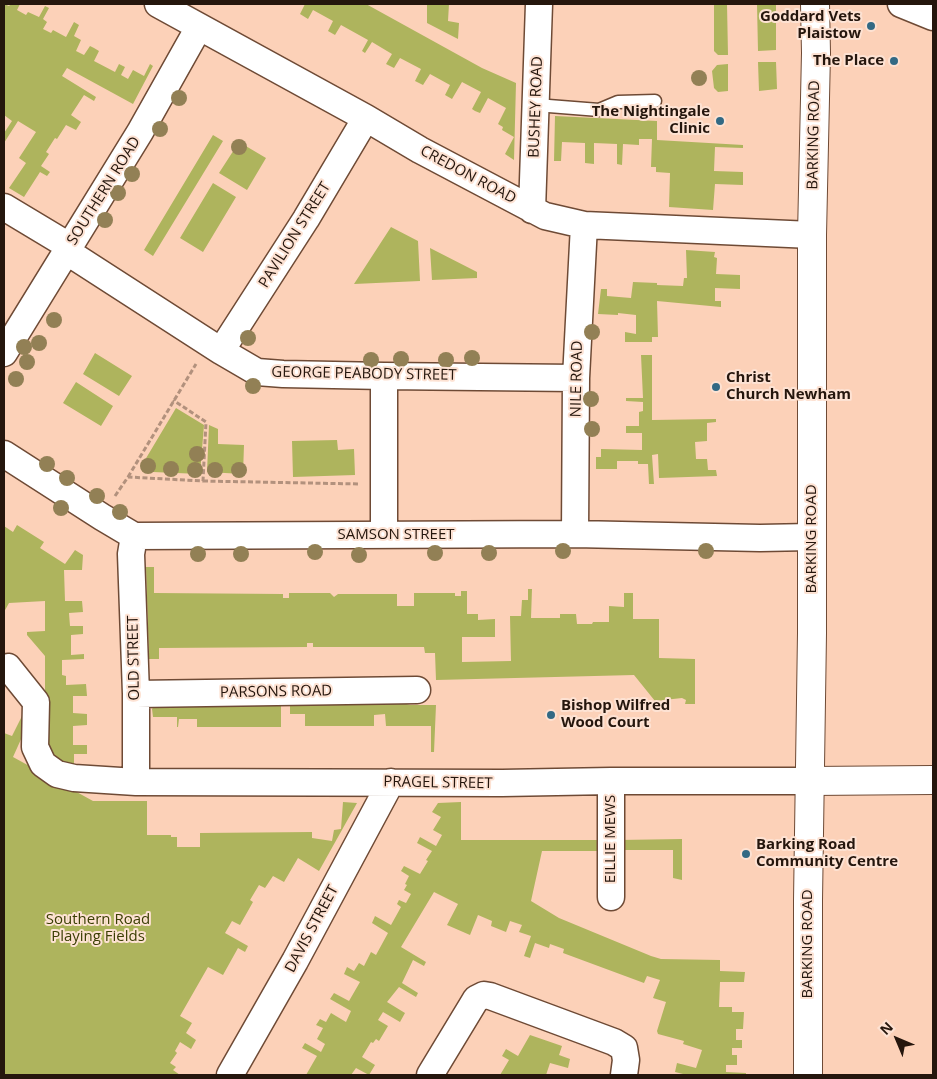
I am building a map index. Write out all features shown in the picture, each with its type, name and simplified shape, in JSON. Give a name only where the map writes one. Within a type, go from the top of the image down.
[{"type":"main road","name":"BARKING ROAD","points":[[808,1075],[815,4]]},
{"type":"main road","points":[[810,780],[933,780]]},
{"type":"street","name":"CREDON ROAD","points":[[158,4],[366,118],[420,150],[545,216],[584,225],[812,235]]},
{"type":"street","name":"BUSHEY ROAD","points":[[532,210],[539,4]]},
{"type":"street","points":[[902,4],[933,17]]},
{"type":"street","name":"SOUTHERN ROAD","points":[[4,353],[140,132],[199,27]]},
{"type":"street","name":"PAVILION STREET","points":[[215,347],[306,219],[366,118]]},
{"type":"street","name":"GEORGE PEABODY STREET","points":[[4,207],[215,347],[257,372],[384,376],[576,378]]},
{"type":"street","name":"NILE ROAD","points":[[575,534],[576,378],[584,225]]},
{"type":"street","points":[[384,376],[384,535]]},
{"type":"street","points":[[4,454],[134,536]]},
{"type":"street","name":"SAMSON STREET","points":[[134,536],[575,534],[760,538],[811,537]]},
{"type":"street","name":"OLD STREET","points":[[134,536],[131,554],[136,694],[136,782]]},
{"type":"street","name":"PRAGEL STREET","points":[[8,667],[36,702],[35,747],[43,764],[58,774],[66,776],[136,782],[502,784],[611,781],[810,780]]},
{"type":"street","name":"PARSONS ROAD","points":[[136,694],[417,690]]},
{"type":"street","name":"EILLIE MEWS","points":[[611,781],[611,897]]},
{"type":"street","name":"DAVIS STREET","points":[[230,1075],[295,961],[391,782]]},
{"type":"street","points":[[430,1075],[476,999],[484,996],[490,996],[614,1042],[624,1048],[626,1060],[624,1075]]},
{"type":"lane","points":[[536,106],[599,110],[618,102],[655,101]]},
{"type":"path","points":[[102,517],[173,400],[215,347]]},
{"type":"path","points":[[173,400],[206,422],[203,481]]},
{"type":"path","points":[[128,477],[203,481],[384,484]]},
{"type":"green space","points":[[4,4],[9,6],[11,4],[20,4],[17,10],[26,15],[28,12],[39,17],[45,6],[49,8],[43,19],[47,22],[43,29],[51,33],[53,30],[66,37],[74,22],[79,25],[74,36],[81,40],[76,51],[84,55],[90,46],[94,48],[99,51],[94,61],[115,72],[119,64],[125,67],[121,75],[128,79],[133,70],[144,76],[150,64],[153,66],[133,104],[67,68],[62,76],[96,97],[94,101],[84,95],[71,115],[81,122],[76,130],[66,125],[57,139],[55,138],[46,152],[49,154],[41,166],[50,172],[47,176],[40,172],[24,197],[9,188],[26,163],[19,158],[36,132],[18,121],[4,143],[4,133],[12,121],[4,115]]},
{"type":"green space","points":[[305,4],[366,4],[482,68],[516,83],[514,160],[505,154],[514,137],[502,130],[503,127],[498,124],[506,108],[488,98],[480,113],[475,111],[472,109],[481,92],[462,82],[452,99],[445,95],[450,85],[430,74],[423,85],[415,81],[421,69],[400,58],[394,68],[386,64],[392,54],[372,42],[365,53],[362,51],[368,40],[341,25],[335,35],[328,31],[333,21],[313,10],[308,19],[300,14]]},
{"type":"green space","points":[[427,4],[449,4],[448,21],[459,23],[458,39],[427,23]]},
{"type":"green space","points":[[714,4],[727,4],[728,55],[718,55],[714,51]]},
{"type":"green space","points":[[757,4],[776,4],[776,50],[758,51]]},
{"type":"green space","points":[[758,62],[776,62],[777,89],[759,91]]},
{"type":"green space","points":[[728,64],[728,91],[718,92],[714,88],[712,71],[717,65]]},
{"type":"green space","points":[[555,116],[657,121],[657,140],[743,145],[743,148],[715,147],[714,171],[743,172],[743,185],[715,184],[713,210],[669,207],[670,173],[656,172],[656,167],[651,167],[652,139],[639,139],[639,145],[623,144],[622,165],[617,164],[617,144],[594,143],[594,164],[585,163],[585,143],[562,142],[561,161],[554,161]]},
{"type":"green space","points":[[213,135],[223,141],[153,256],[144,250]]},
{"type":"green space","points":[[239,142],[266,158],[247,190],[219,173]]},
{"type":"green space","points":[[213,183],[236,197],[203,252],[180,238]]},
{"type":"green space","points":[[391,227],[418,241],[420,281],[354,284]]},
{"type":"green space","points":[[430,248],[477,272],[477,278],[432,280]]},
{"type":"green space","points":[[686,250],[715,252],[714,257],[717,258],[716,274],[740,275],[740,289],[715,288],[715,301],[721,301],[721,307],[657,301],[658,337],[652,337],[652,342],[625,342],[625,332],[636,334],[636,315],[618,313],[618,315],[598,314],[601,289],[607,289],[607,296],[631,298],[633,282],[683,286],[684,278],[687,278]]},
{"type":"green space","points":[[95,353],[132,376],[119,396],[83,374]]},
{"type":"green space","points":[[641,355],[652,355],[652,420],[716,419],[716,422],[707,423],[707,441],[695,442],[696,459],[707,459],[708,470],[716,470],[717,476],[659,478],[658,454],[652,455],[654,484],[649,484],[648,464],[638,464],[638,461],[617,461],[617,469],[596,469],[596,457],[601,457],[601,449],[642,450],[642,433],[626,433],[626,426],[639,426],[639,412],[643,411],[643,402],[626,401],[626,398],[643,398]]},
{"type":"green space","points":[[76,382],[113,406],[101,426],[63,403]]},
{"type":"green space","points":[[176,408],[204,425],[200,474],[153,472],[142,465]]},
{"type":"green space","points":[[209,425],[218,429],[218,444],[244,445],[243,474],[207,472]]},
{"type":"green space","points":[[337,440],[338,450],[354,449],[355,475],[293,477],[292,441]]},
{"type":"green space","points":[[17,525],[44,542],[40,548],[65,564],[75,550],[83,555],[82,570],[64,570],[65,601],[82,601],[83,612],[69,613],[70,626],[83,626],[83,634],[71,635],[71,655],[84,654],[84,659],[62,660],[62,675],[66,676],[66,685],[86,684],[87,696],[73,696],[73,713],[87,714],[87,725],[73,726],[73,745],[87,745],[87,754],[74,754],[74,764],[50,765],[45,759],[45,656],[27,635],[27,632],[45,631],[45,601],[9,603],[4,612],[4,526],[13,532]]},
{"type":"green space","points":[[146,567],[154,567],[154,593],[283,594],[283,598],[289,598],[289,593],[330,593],[334,597],[338,594],[397,594],[397,606],[414,606],[414,593],[455,593],[455,596],[461,596],[461,591],[467,591],[467,614],[478,614],[478,620],[495,619],[495,637],[462,637],[462,662],[511,661],[510,616],[521,616],[522,600],[528,600],[528,589],[532,589],[531,618],[560,618],[560,614],[576,614],[577,624],[609,622],[609,606],[624,607],[624,593],[633,593],[633,619],[659,619],[659,658],[695,659],[695,704],[685,704],[686,700],[682,698],[655,701],[634,675],[436,680],[435,653],[425,653],[424,647],[313,647],[313,643],[307,643],[307,647],[159,648],[159,659],[149,659]]},
{"type":"green space","points":[[158,700],[393,700],[410,705],[436,705],[434,752],[431,752],[431,726],[386,726],[385,714],[374,715],[374,726],[305,726],[305,714],[290,714],[290,701],[281,701],[281,727],[197,727],[197,719],[179,719],[177,727],[177,717],[153,717],[152,709]]},
{"type":"green space","name":"Southern Road Playing Fields","points":[[22,716],[27,718],[22,737],[13,757],[93,801],[147,801],[147,835],[171,835],[171,837],[177,837],[177,847],[200,847],[200,833],[312,832],[312,838],[332,841],[334,830],[341,829],[343,802],[357,803],[319,871],[298,858],[284,882],[273,876],[265,888],[259,885],[250,900],[253,902],[240,925],[232,921],[225,933],[248,946],[245,952],[238,948],[223,975],[208,967],[180,1016],[192,1023],[186,1033],[196,1040],[191,1049],[180,1042],[175,1051],[177,1053],[170,1063],[176,1067],[173,1070],[180,1075],[4,1075],[4,733],[12,736]]},
{"type":"green space","points":[[461,802],[461,840],[601,840],[601,851],[542,851],[531,901],[559,918],[661,959],[720,960],[720,971],[745,972],[744,982],[720,982],[719,1007],[732,1007],[732,1012],[744,1012],[743,1029],[736,1029],[736,1040],[742,1040],[742,1048],[732,1048],[732,1055],[737,1055],[737,1065],[726,1065],[726,1072],[746,1073],[746,1075],[687,1075],[675,1072],[677,1063],[696,1068],[702,1050],[683,1044],[684,1041],[658,1034],[657,1031],[666,1002],[653,998],[660,980],[647,976],[644,983],[563,953],[564,949],[550,944],[549,948],[535,943],[530,958],[524,956],[531,936],[519,932],[522,925],[510,921],[506,932],[491,926],[492,921],[478,915],[470,935],[447,925],[458,904],[434,892],[401,947],[426,962],[424,966],[413,960],[402,983],[418,993],[416,997],[399,987],[387,1002],[405,1013],[400,1022],[383,1012],[378,1020],[388,1026],[379,1041],[376,1039],[373,1043],[371,1042],[362,1057],[375,1065],[369,1075],[356,1068],[351,1075],[306,1075],[317,1056],[302,1048],[305,1043],[321,1052],[325,1044],[317,1039],[323,1028],[316,1025],[320,1019],[326,1022],[331,1013],[346,1022],[351,1011],[330,999],[334,993],[349,1001],[360,982],[344,974],[347,967],[354,971],[359,963],[364,966],[371,952],[376,955],[388,933],[372,923],[375,916],[391,925],[401,907],[397,904],[399,900],[406,903],[411,894],[404,890],[409,876],[401,871],[404,866],[420,874],[432,851],[417,843],[420,837],[436,846],[442,835],[433,830],[441,817],[432,812],[438,803]]},
{"type":"green space","points":[[682,839],[682,880],[673,878],[673,850],[618,850],[619,840]]},
{"type":"green space","points":[[530,1035],[562,1046],[559,1055],[570,1059],[568,1068],[550,1063],[546,1075],[500,1075],[509,1060],[502,1056],[506,1049],[518,1056]]},
{"type":"place","name":"Goddard Vets Plaistow","points":[[871,26]]},
{"type":"place","name":"The Place","points":[[894,61]]},
{"type":"place","name":"The Nightingale Clinic","points":[[720,121]]},
{"type":"place","name":"Christ Church Newham","points":[[716,387]]},
{"type":"place","name":"Bishop Wilfred Wood Court","points":[[551,715]]},
{"type":"place","name":"Barking Road Community Centre","points":[[746,854]]}]
